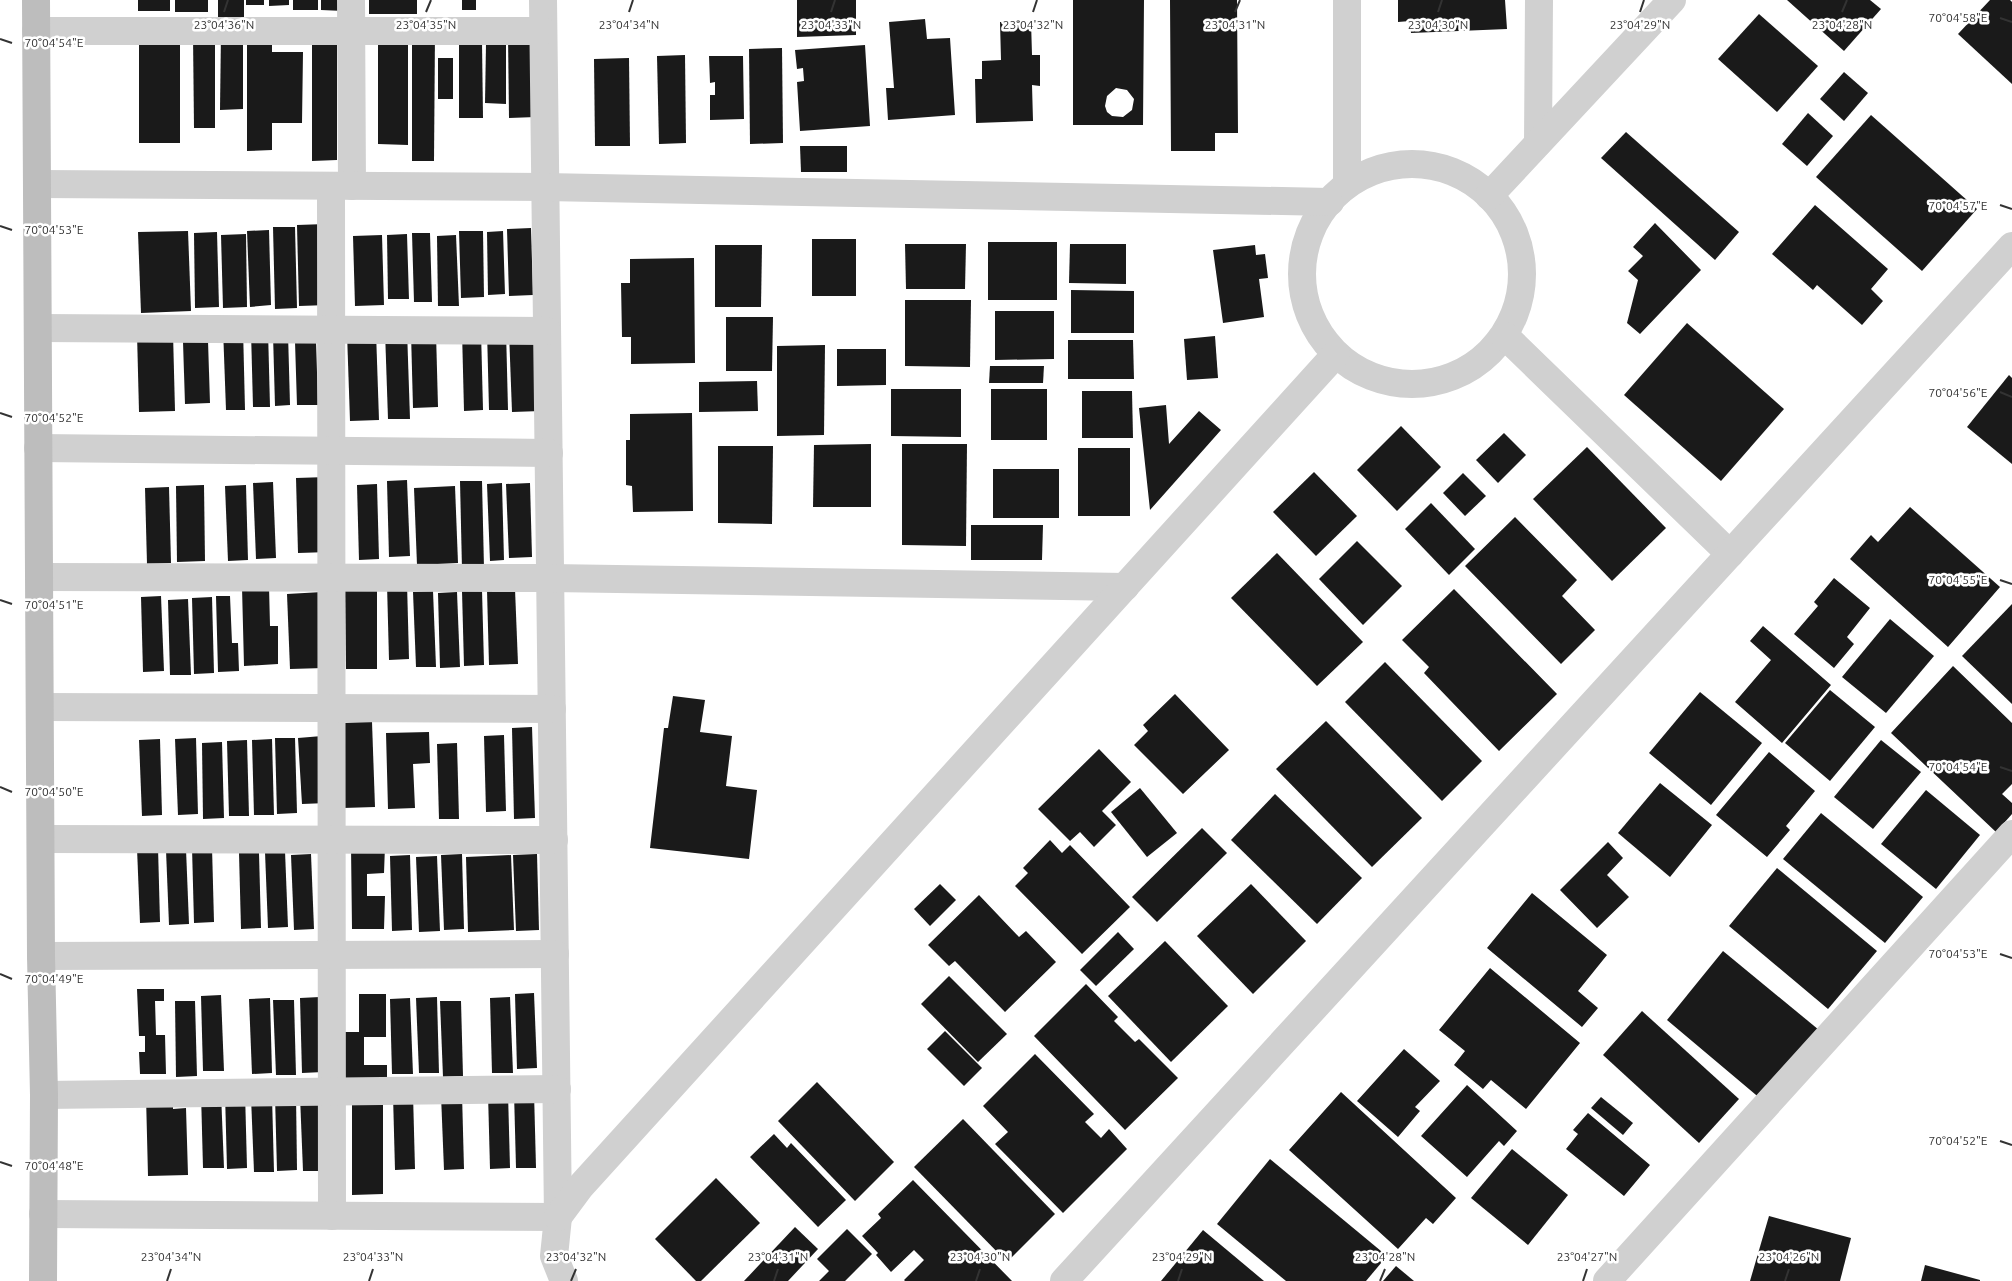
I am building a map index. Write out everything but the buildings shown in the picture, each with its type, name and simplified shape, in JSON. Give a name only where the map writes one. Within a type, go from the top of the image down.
[{"type":"main road","points":[[36,0],[40,840],[44,1095],[43,1281]]},
{"type":"street","points":[[332,1216],[332,330],[352,31],[351,0]]},
{"type":"street","points":[[543,0],[557,1089],[558,1217],[554,1256],[564,1281]]},
{"type":"street","points":[[1338,193],[1347,0]]},
{"type":"street","points":[[1538,143],[1539,0]]},
{"type":"street","points":[[1489,196],[1672,0]]},
{"type":"street","points":[[36,31],[543,31]]},
{"type":"street","points":[[1420,163],[1473,180],[1502,208],[1521,251],[1522,292],[1505,336],[1483,360],[1435,384],[1389,384],[1351,368],[1324,343],[1303,298],[1302,260],[1319,213],[1338,193],[1389,165],[1420,163]]},
{"type":"street","points":[[37,184],[1338,193]]},
{"type":"street","points":[[1064,1281],[2012,246]]},
{"type":"street","points":[[38,328],[547,331]]},
{"type":"street","points":[[1505,336],[1730,554]]},
{"type":"street","points":[[558,1217],[581,1186],[1336,354]]},
{"type":"street","points":[[38,448],[549,452]]},
{"type":"street","points":[[39,578],[551,578],[1125,587]]},
{"type":"street","points":[[40,707],[552,709]]},
{"type":"street","points":[[1607,1281],[2012,834]]},
{"type":"street","points":[[40,840],[554,840]]},
{"type":"street","points":[[41,956],[555,954]]},
{"type":"street","points":[[44,1095],[557,1089]]},
{"type":"street","points":[[43,1214],[558,1217]]}]
